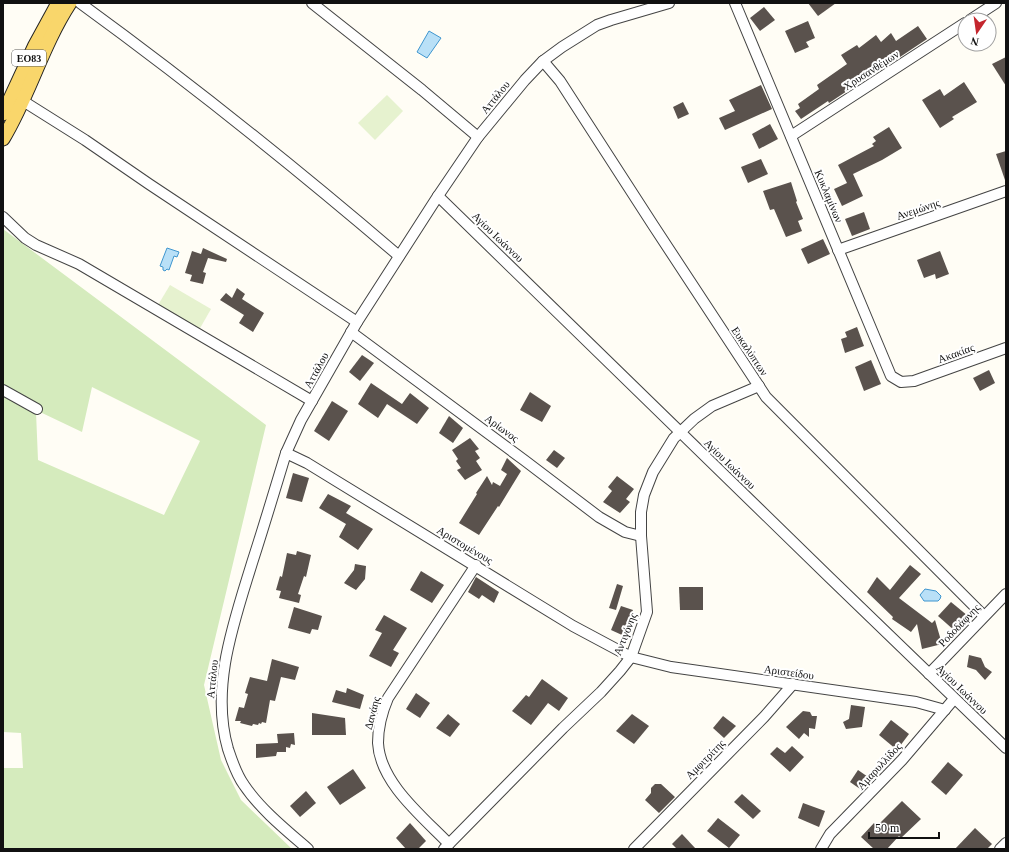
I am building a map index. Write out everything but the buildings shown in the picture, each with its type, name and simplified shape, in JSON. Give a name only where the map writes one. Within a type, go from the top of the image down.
[{"type":"main road","name":"ΕΟ83","points":[[3,114],[38,38],[58,3]]},
{"type":"main road","name":"ΕΟ83","points":[[3,139],[23,101],[53,33],[70,3]]},
{"type":"street","points":[[80,3],[149,53],[265,144],[325,192],[399,256]]},
{"type":"street","points":[[312,3],[422,90],[478,137]]},
{"type":"street","name":"Αττάλου","points":[[308,849],[278,823],[243,784],[230,756],[222,718],[221,692],[226,657],[247,580],[286,453],[295,432],[351,332],[399,256],[478,137],[525,80],[543,61],[597,25],[669,3]]},
{"type":"street","name":"Κυκλαμίνων","points":[[735,3],[891,376],[901,382],[914,380]]},
{"type":"street","points":[[982,12],[996,3]]},
{"type":"street","name":"Χρυσανθέμων","points":[[791,136],[957,28]]},
{"type":"street","name":"Ευκαλύπτων","points":[[543,61],[560,81],[653,225],[771,402],[984,616]]},
{"type":"street","points":[[23,101],[85,140],[357,322]]},
{"type":"street","name":"Ανεμώνης","points":[[838,250],[1006,191]]},
{"type":"street","name":"Αγίου Ιωάννου","points":[[438,196],[679,432],[1006,748]]},
{"type":"street","points":[[3,217],[36,245],[79,264],[312,401]]},
{"type":"street","name":"Αρίωνος","points":[[351,332],[599,516],[625,532],[641,536]]},
{"type":"street","name":"Ακακίας","points":[[914,380],[1006,348]]},
{"type":"street","name":"Αντιγόνης","points":[[447,846],[563,728],[601,692],[631,657],[647,612],[641,536],[642,507],[646,489],[664,453],[679,432],[694,418],[712,406],[759,386]]},
{"type":"street","points":[[3,390],[37,409]]},
{"type":"street","name":"Αριστομένους","points":[[286,453],[307,463],[574,626],[631,657]]},
{"type":"street","name":"Δανάης","points":[[447,846],[409,804],[390,778],[380,755],[378,734],[381,718],[388,698],[476,565]]},
{"type":"street","name":"Ροδοδάφνης","points":[[929,674],[1006,594]]},
{"type":"street","name":"Αριστείδου","points":[[631,657],[671,667],[916,702],[945,710]]},
{"type":"street","name":"Αμφιτρίτης","points":[[634,849],[764,717],[792,684]]},
{"type":"street","name":"Αμαρυλλίδος","points":[[821,849],[830,834],[902,760],[954,699]]},
{"type":"street","points":[[1000,849],[1006,843]]},
{"type":"green space","points":[[387,95],[403,111],[375,140],[358,123]]},
{"type":"green space","points":[[3,229],[266,425],[204,685],[221,760],[241,800],[292,849],[3,849],[3,768],[23,768],[21,733],[3,732],[3,393],[36,412],[38,460],[164,515],[200,441],[92,387],[82,432],[40,412],[3,387]]},
{"type":"green space","points":[[170,285],[211,309],[199,330],[158,305]]},
{"type":"water","points":[[429,31],[441,38],[427,58],[417,52]]},
{"type":"water","points":[[167,248],[179,252],[177,257],[174,256],[169,270],[167,269],[165,271],[163,270],[163,267],[160,266]]},
{"type":"water","points":[[925,589],[936,591],[941,596],[940,599],[938,601],[924,601],[920,595]]}]
